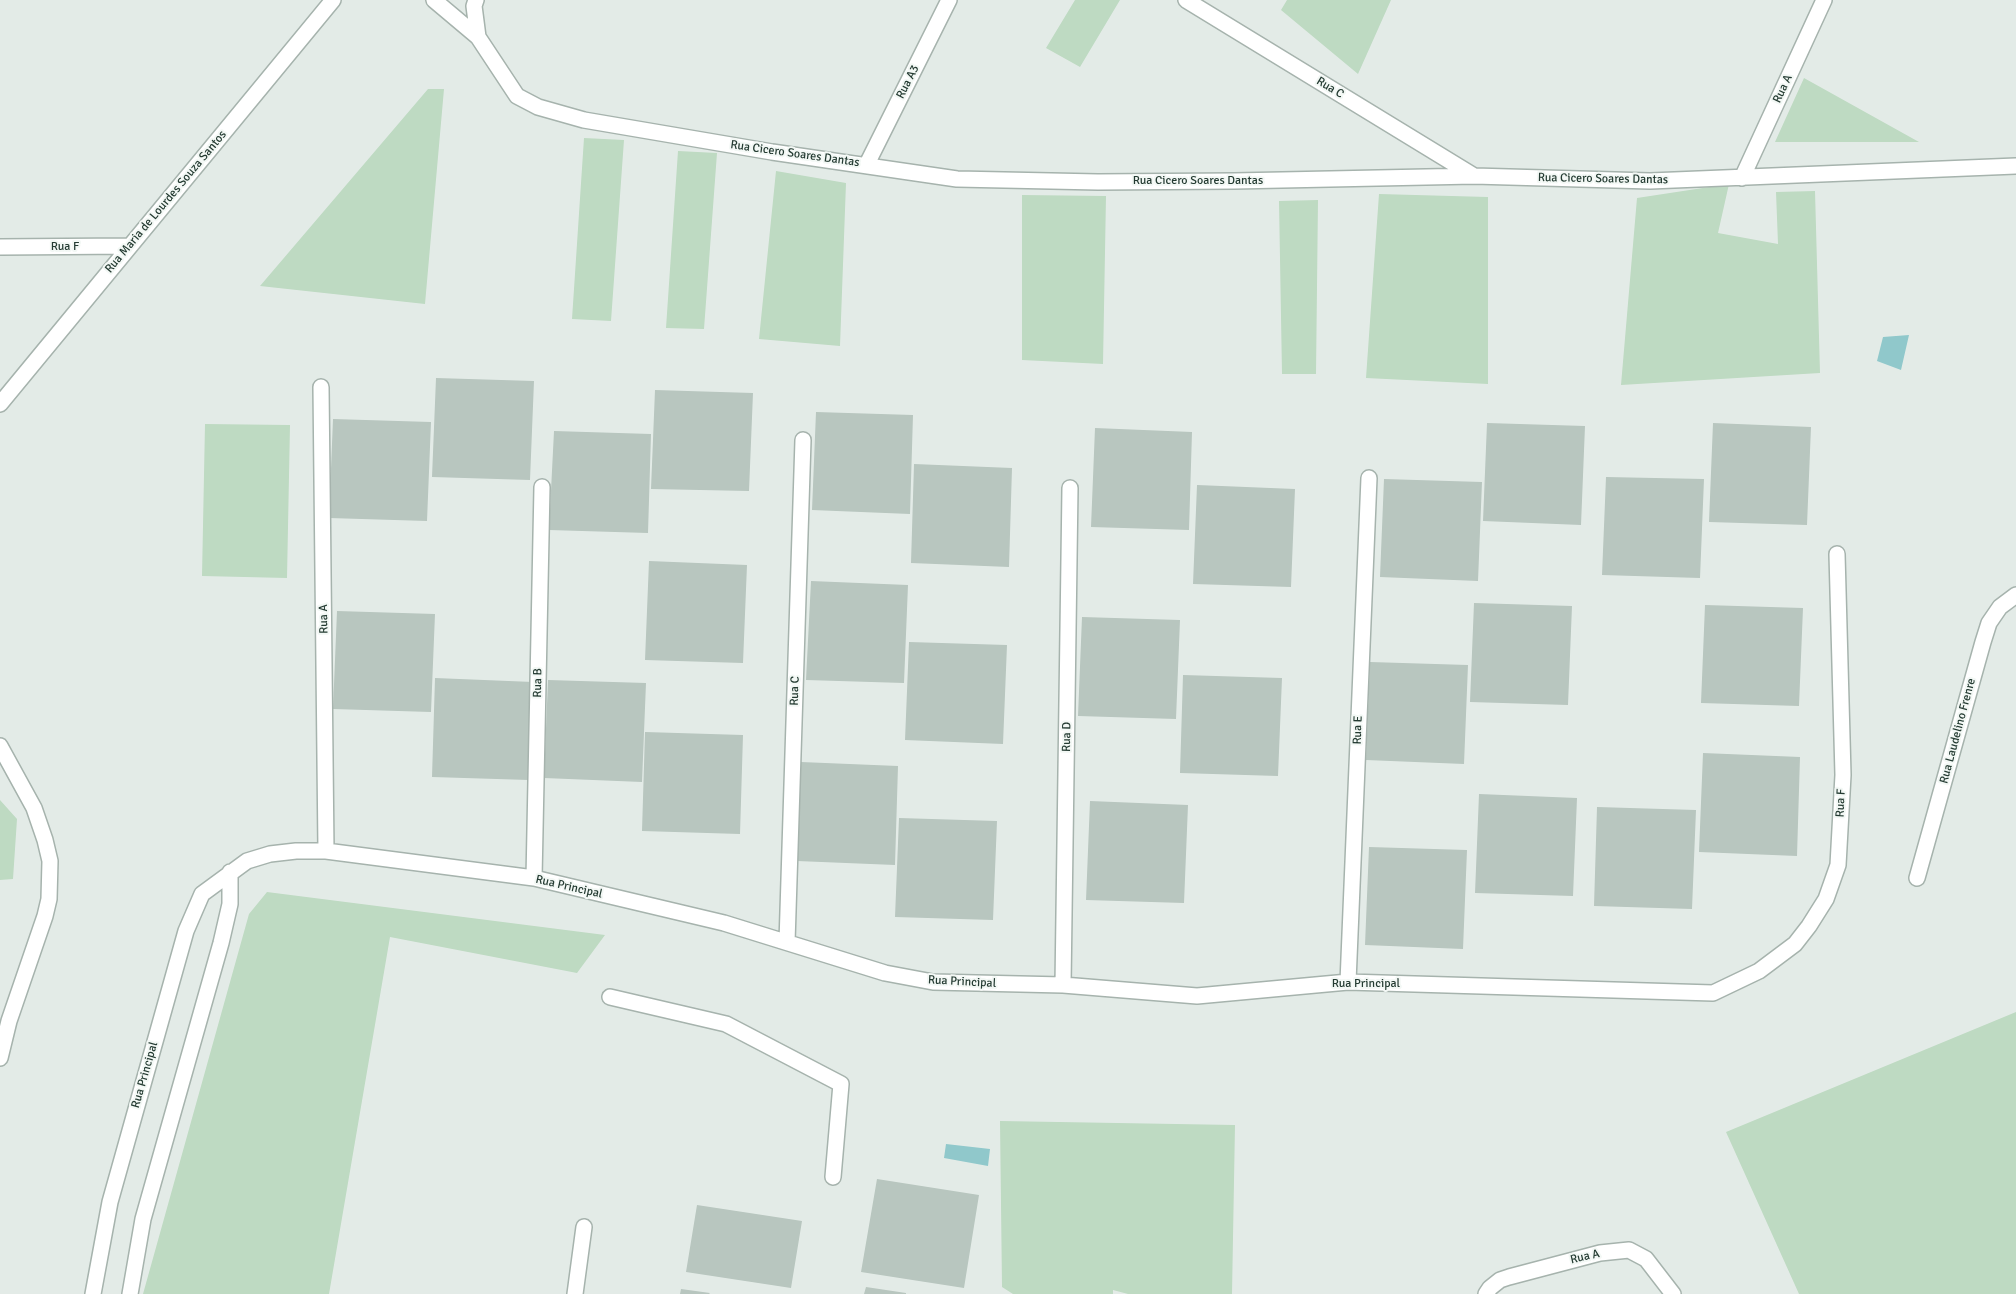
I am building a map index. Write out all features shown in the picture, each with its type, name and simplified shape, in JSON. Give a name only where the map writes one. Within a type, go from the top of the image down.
[{"type":"street","name":"Rua Maria de Lourdes Souza Santos","points":[[0,404],[333,0]]},
{"type":"street","name":"Rua Cicero Soares Dantas","points":[[434,0],[478,37],[518,96],[538,107],[584,120],[611,125],[772,152],[957,178],[1098,182],[1234,182],[1474,176],[1650,181],[2016,166]]},
{"type":"street","points":[[476,0],[474,6],[478,37]]},
{"type":"street","name":"Rua A3","points":[[866,164],[949,0]]},
{"type":"street","name":"Rua C","points":[[1186,0],[1474,176]]},
{"type":"street","name":"Rua A","points":[[1742,178],[1824,0]]},
{"type":"street","name":"Rua F","points":[[0,247],[130,246]]},
{"type":"street","name":"Rua A","points":[[321,387],[326,851]]},
{"type":"street","name":"Rua C","points":[[787,942],[803,440]]},
{"type":"street","name":"Rua E","points":[[1348,982],[1368,478]]},
{"type":"street","name":"Rua B","points":[[534,878],[542,487]]},
{"type":"street","name":"Rua D","points":[[1064,985],[1070,488]]},
{"type":"street","name":"Rua F","points":[[1713,993],[1759,971],[1795,944],[1826,899],[1838,865],[1843,775],[1837,554]]},
{"type":"street","name":"Rua Laudelino Frenre","points":[[1917,878],[1989,623],[2000,607],[2016,595]]},
{"type":"street","points":[[0,1058],[5,1021],[45,916],[49,898],[50,861],[34,808],[2,754]]},
{"type":"street","name":"Rua Principal","points":[[93,1294],[110,1202],[186,931],[202,894],[247,861],[270,854],[296,851],[326,851],[534,878],[724,923],[885,973],[933,982],[1064,985],[1197,996],[1348,982],[1713,993]]},
{"type":"street","points":[[130,1294],[143,1219],[221,943],[230,904],[230,872]]},
{"type":"street","points":[[610,997],[726,1024],[840,1084],[833,1177]]},
{"type":"street","points":[[575,1294],[584,1227]]},
{"type":"street","name":"Rua A","points":[[1486,1294],[1500,1280],[1509,1277],[1600,1253],[1628,1250],[1646,1259],[1673,1294]]},
{"type":"green space","points":[[1075,0],[1120,0],[1080,67],[1046,48]]},
{"type":"green space","points":[[1287,0],[1391,0],[1358,74],[1281,10]]},
{"type":"green space","points":[[1804,78],[1919,142],[1775,142]]},
{"type":"green space","points":[[428,89],[444,89],[425,304],[260,286]]},
{"type":"green space","points":[[584,138],[624,140],[611,321],[572,319]]},
{"type":"green space","points":[[678,151],[717,153],[704,329],[666,328]]},
{"type":"green space","points":[[776,171],[846,183],[840,346],[759,339]]},
{"type":"green space","points":[[1729,184],[1718,233],[1778,244],[1776,192],[1815,191],[1820,373],[1621,385],[1637,198]]},
{"type":"green space","points":[[1379,194],[1488,197],[1488,384],[1366,378]]},
{"type":"green space","points":[[1022,195],[1106,196],[1103,364],[1022,360]]},
{"type":"green space","points":[[1318,200],[1316,374],[1282,374],[1279,201]]},
{"type":"green space","points":[[205,424],[290,425],[287,578],[202,576]]},
{"type":"green space","points":[[0,800],[17,819],[13,879],[0,880]]},
{"type":"green space","points":[[267,892],[605,935],[577,973],[390,937],[329,1294],[143,1294],[249,914]]},
{"type":"green space","points":[[2016,1012],[2016,1294],[1799,1294],[1726,1132]]},
{"type":"green space","points":[[1000,1121],[1235,1125],[1232,1294],[1128,1294],[1113,1290],[1113,1294],[1013,1294],[1002,1287]]},
{"type":"water","points":[[1909,335],[1901,370],[1877,361],[1883,337]]},
{"type":"water","points":[[946,1144],[990,1149],[988,1166],[944,1158]]},
{"type":"building","points":[[436,378],[534,381],[530,480],[432,477]]},
{"type":"building","points":[[655,390],[753,393],[749,491],[651,489]]},
{"type":"building","points":[[816,412],[913,415],[910,514],[812,510]]},
{"type":"building","points":[[333,419],[431,422],[427,521],[329,518]]},
{"type":"building","points":[[1487,423],[1585,426],[1581,525],[1483,521]]},
{"type":"building","points":[[1713,423],[1811,427],[1807,525],[1709,522]]},
{"type":"building","points":[[1095,428],[1192,432],[1189,530],[1091,527]]},
{"type":"building","points":[[554,431],[651,434],[648,533],[549,530]]},
{"type":"building","points":[[914,464],[1012,468],[1009,567],[911,563]]},
{"type":"building","points":[[1606,477],[1704,479],[1700,578],[1602,575]]},
{"type":"building","points":[[1384,479],[1482,482],[1478,581],[1380,577]]},
{"type":"building","points":[[1197,485],[1295,489],[1291,587],[1193,584]]},
{"type":"building","points":[[649,561],[747,565],[743,663],[645,660]]},
{"type":"building","points":[[811,581],[908,585],[904,683],[806,680]]},
{"type":"building","points":[[1474,603],[1572,606],[1568,705],[1470,702]]},
{"type":"building","points":[[1705,605],[1803,608],[1799,706],[1701,703]]},
{"type":"building","points":[[337,611],[435,614],[431,712],[333,709]]},
{"type":"building","points":[[1082,617],[1180,620],[1176,719],[1078,716]]},
{"type":"building","points":[[909,642],[1007,645],[1003,744],[905,740]]},
{"type":"building","points":[[1370,662],[1468,665],[1464,764],[1366,760]]},
{"type":"building","points":[[1183,675],[1282,678],[1278,776],[1180,773]]},
{"type":"building","points":[[435,678],[533,682],[529,780],[432,777]]},
{"type":"building","points":[[548,680],[646,683],[642,782],[544,778]]},
{"type":"building","points":[[645,732],[743,735],[740,834],[642,831]]},
{"type":"building","points":[[1703,753],[1800,757],[1797,856],[1699,852]]},
{"type":"building","points":[[801,762],[898,766],[895,865],[797,861]]},
{"type":"building","points":[[1479,794],[1577,798],[1573,896],[1475,893]]},
{"type":"building","points":[[1090,801],[1188,805],[1184,903],[1086,900]]},
{"type":"building","points":[[1597,807],[1696,810],[1692,909],[1594,906]]},
{"type":"building","points":[[899,818],[997,821],[993,920],[895,917]]},
{"type":"building","points":[[1369,847],[1467,850],[1463,949],[1365,945]]},
{"type":"building","points":[[877,1179],[979,1195],[964,1288],[861,1272]]},
{"type":"building","points":[[697,1205],[802,1221],[791,1288],[686,1272]]},
{"type":"building","points":[[866,1287],[906,1293],[906,1294],[864,1294]]},
{"type":"building","points":[[681,1289],[710,1293],[680,1294]]}]
